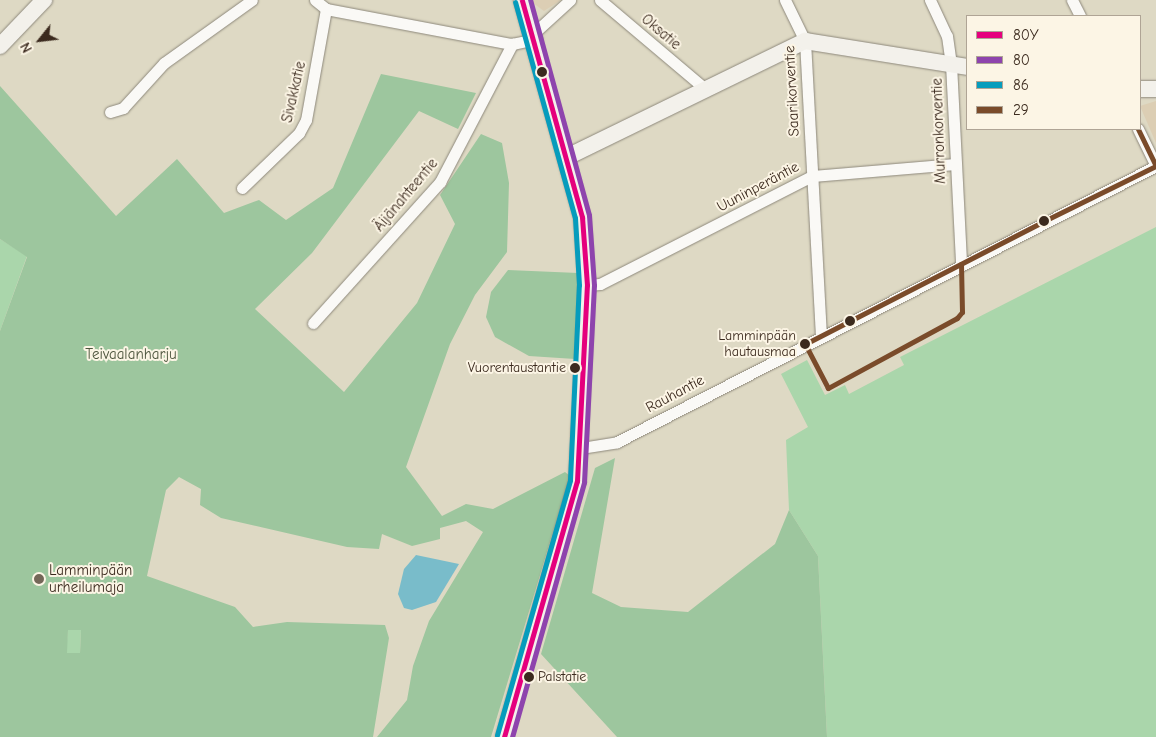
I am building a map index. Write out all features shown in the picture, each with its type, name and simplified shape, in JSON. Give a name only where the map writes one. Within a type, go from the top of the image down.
[{"type":"main road","points":[[0,46],[44,0]]},
{"type":"main road","points":[[504,737],[530,639],[571,508],[581,448],[587,285],[582,216],[535,36],[522,0]]},
{"type":"main road","points":[[567,157],[703,87],[805,40],[959,65]]},
{"type":"main road","points":[[1141,89],[1156,89]]},
{"type":"street","points":[[110,112],[123,108],[164,63],[252,0]]},
{"type":"street","points":[[315,0],[326,8],[512,44],[535,36],[570,0]]},
{"type":"street","name":"Oksatie","points":[[600,0],[703,87]]},
{"type":"street","name":"Saarikorventie","points":[[785,0],[805,40],[821,335]]},
{"type":"street","name":"Murronkorventie","points":[[930,0],[959,65],[955,164],[961,264]]},
{"type":"street","points":[[1072,0],[1080,15]]},
{"type":"street","name":"Sivakkatie","points":[[242,188],[300,133],[306,120],[326,8]]},
{"type":"street","name":"Äijänahteentie","points":[[313,323],[440,182],[512,44]]},
{"type":"street","points":[[1138,130],[1156,166]]},
{"type":"street","name":"Uuninperäntie","points":[[587,285],[600,284],[812,176],[955,164]]},
{"type":"street","name":"Rauhantie","points":[[581,448],[617,442],[821,335],[1156,166]]},
{"type":"shaded area","points":[[529,0],[561,0],[544,11]]},
{"type":"shaded area","points":[[1156,101],[1156,143],[1141,108],[1141,106]]},
{"type":"green space","name":"Teivaalanharju","points":[[381,74],[476,93],[458,129],[419,111],[312,253],[255,309],[344,392],[417,303],[455,224],[440,195],[481,134],[502,143],[509,183],[507,252],[475,295],[450,344],[406,467],[442,516],[466,504],[493,509],[565,472],[570,476],[491,737],[377,737],[407,700],[413,666],[429,621],[483,532],[466,521],[440,528],[440,539],[412,546],[382,534],[379,549],[347,547],[221,518],[200,505],[201,489],[179,477],[166,490],[147,576],[235,607],[253,627],[287,622],[385,625],[389,638],[373,737],[0,737],[0,331],[27,257],[0,239],[0,86],[116,216],[177,159],[224,213],[259,200],[286,220],[333,188]],"holes":[[[68,630],[81,630],[80,653],[67,653]]]},
{"type":"green space","name":"Lamminpään hautausmaa","points":[[1156,227],[1156,737],[827,737],[818,556],[789,510],[786,440],[808,427],[781,374],[807,360],[825,395],[845,385],[849,394],[904,365],[900,357]]},
{"type":"green space","points":[[0,239],[27,256],[0,331]]},
{"type":"green space","points":[[508,270],[578,273],[575,359],[529,356],[495,337],[486,317],[491,292]]},
{"type":"green space","points":[[615,458],[592,593],[621,607],[688,612],[775,544],[789,510],[818,556],[827,737],[617,737],[541,654],[595,468]]},
{"type":"green space","points":[[68,629],[81,630],[80,654],[66,653]]},
{"type":"water","points":[[416,555],[459,564],[436,602],[412,610],[404,608],[398,594],[404,569]]},
{"type":"transit line","name":"80Y","points":[[504,737],[577,481],[587,285],[582,217],[522,0]]},
{"type":"transit line","name":"80","points":[[512,737],[584,482],[594,285],[589,215],[530,0]]},
{"type":"transit line","name":"86","points":[[497,735],[570,480],[579,285],[575,218],[515,2]]},
{"type":"transit line","name":"29","points":[[1138,130],[1156,166]]},
{"type":"transit line","name":"29","points":[[961,264],[962,312],[957,318],[828,388],[805,344],[1044,221],[1156,166]]},
{"type":"place","name":"Lamminpään hautausmaa","points":[[805,344]]},
{"type":"place","name":"Vuorentaustantie","points":[[575,368]]},
{"type":"place","name":"Lamminpään urheilumaja","points":[[39,579]]},
{"type":"place","name":"Palstatie","points":[[529,677]]}]
